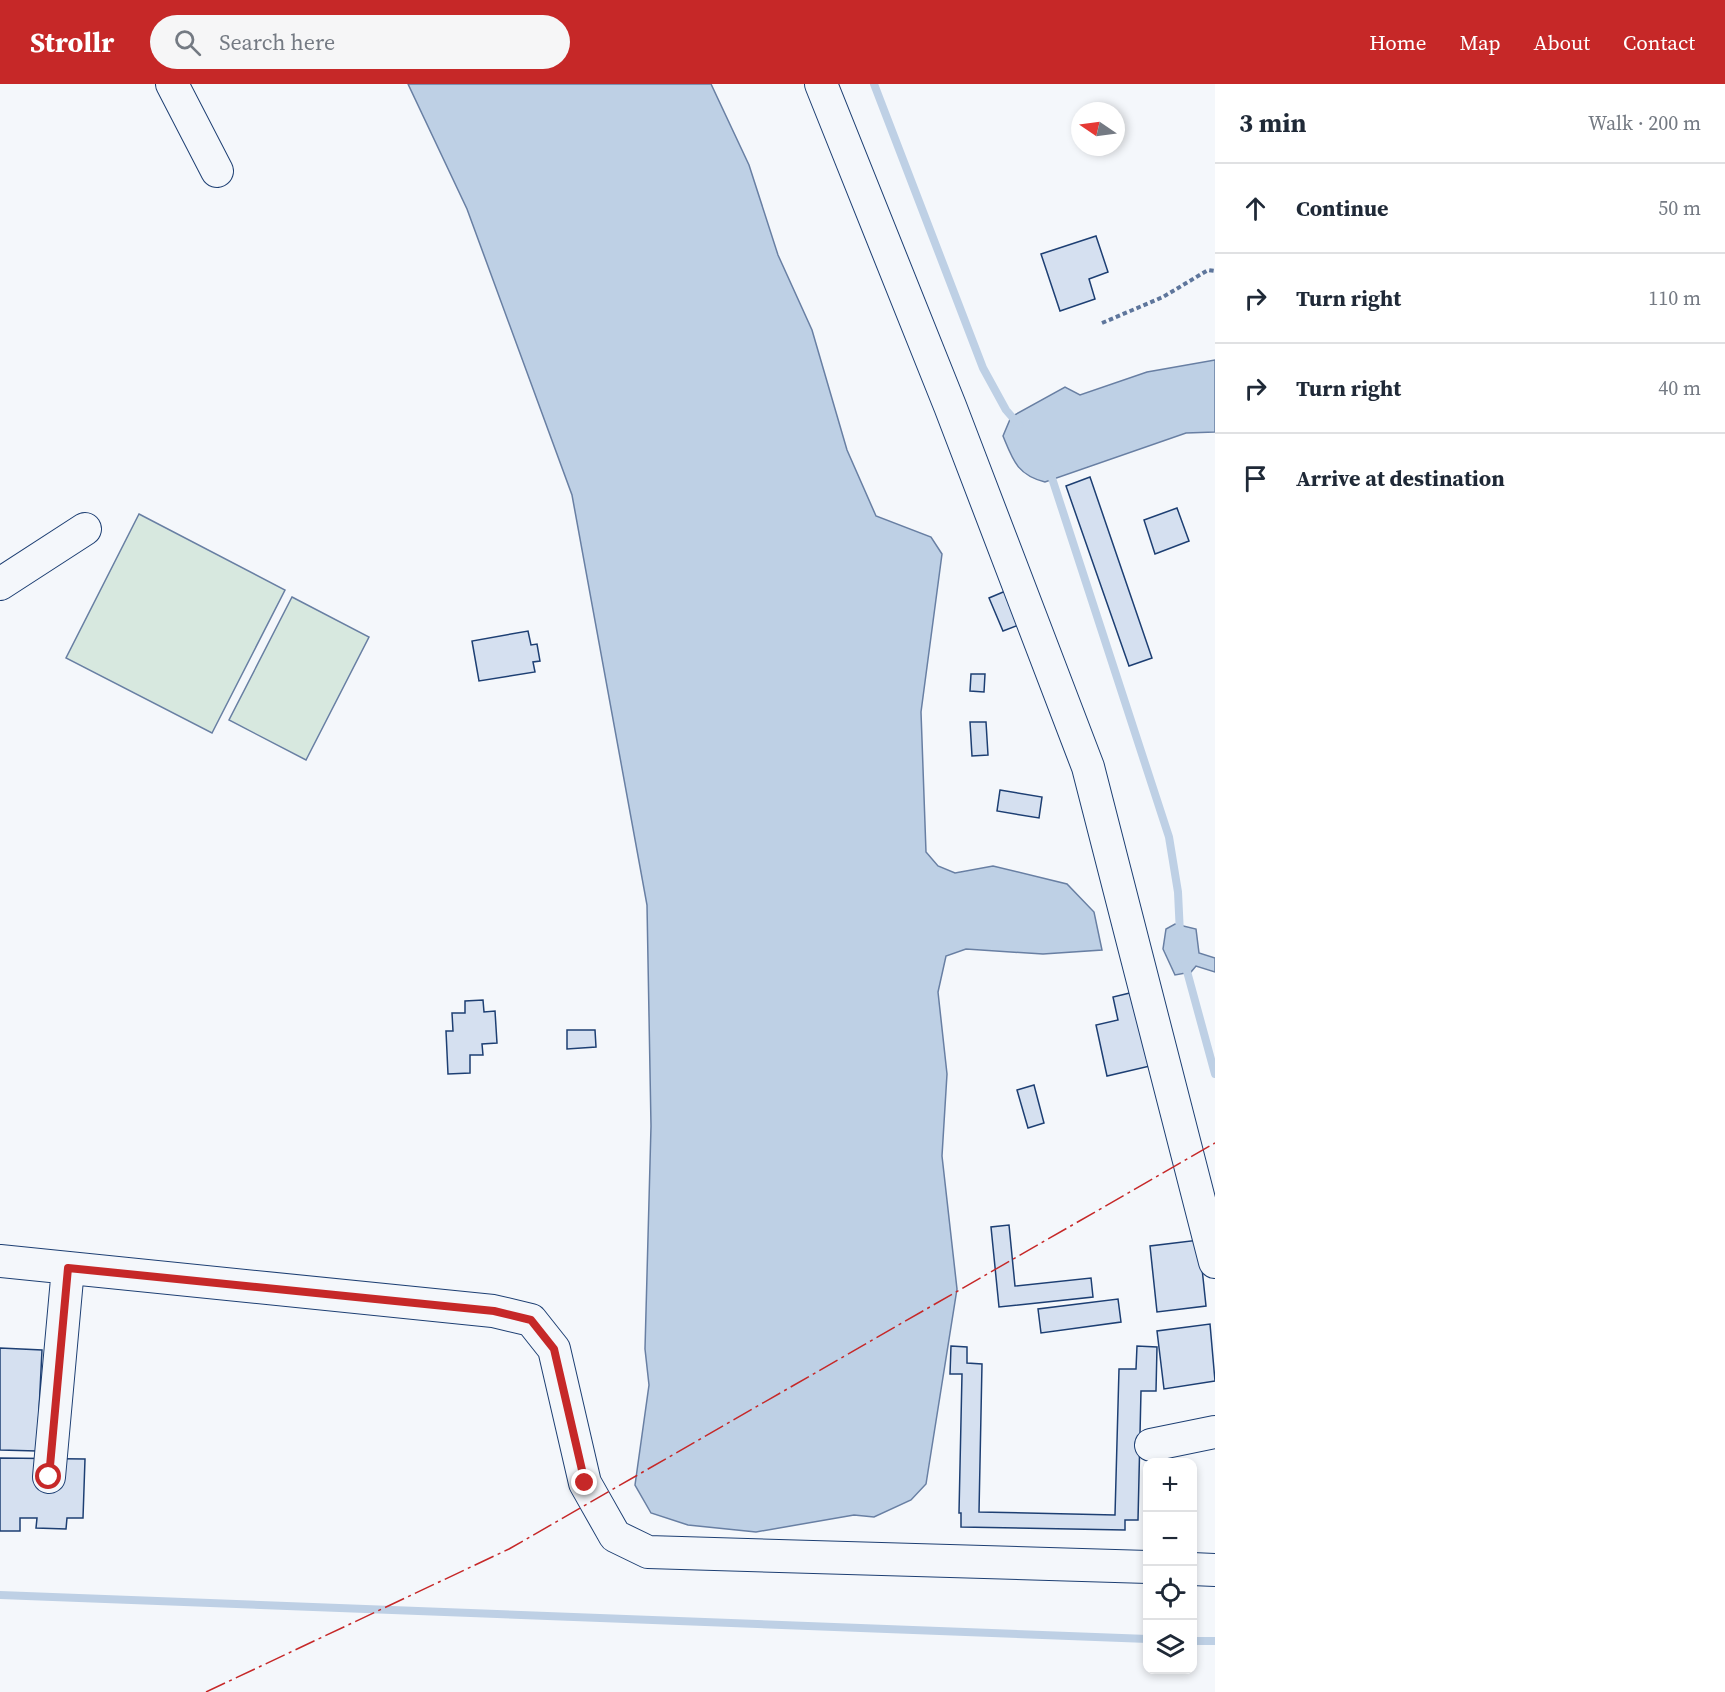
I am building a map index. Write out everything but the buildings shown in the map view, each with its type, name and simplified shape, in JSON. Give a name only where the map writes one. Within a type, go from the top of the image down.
[{"type":"street","points":[[172,84],[217,171]]},
{"type":"street","points":[[821,84],[950,406],[1088,767],[1215,1262]]},
{"type":"street","points":[[0,584],[85,529]]},
{"type":"street","points":[[0,1261],[494,1311],[531,1320],[554,1349],[585,1483],[615,1536],[648,1552],[1143,1568]]},
{"type":"street","points":[[49,1477],[68,1268]]},
{"type":"street","points":[[1151,1445],[1215,1432]]},
{"type":"street","points":[[1197,1569],[1215,1569]]},
{"type":"path","points":[[1102,323],[1163,297],[1208,270],[1215,271]]},
{"type":"shaded area","points":[[139,514],[285,590],[212,733],[66,658]]},
{"type":"shaded area","points":[[292,597],[369,637],[306,760],[229,720]]},
{"type":"water","points":[[408,84],[711,84],[749,165],[778,255],[812,330],[847,450],[876,516],[931,537],[942,554],[921,712],[926,852],[938,866],[955,873],[993,866],[1067,884],[1094,912],[1102,950],[1043,954],[966,949],[946,956],[938,992],[947,1074],[942,1156],[957,1289],[926,1484],[911,1500],[874,1517],[854,1515],[756,1532],[688,1525],[651,1513],[635,1485],[649,1385],[645,1349],[651,1126],[647,905],[572,495],[467,209]]},
{"type":"water","points":[[1215,360],[1215,432],[1186,433],[1045,482],[1022,471],[1013,459],[1003,436],[1011,417],[1065,387],[1080,395],[1147,372]]},
{"type":"water","points":[[1175,924],[1196,929],[1199,953],[1215,958],[1215,972],[1196,966],[1191,972],[1175,975],[1163,949],[1166,929]]},
{"type":"waterway","points":[[874,84],[983,368],[1006,410],[1019,425]]},
{"type":"waterway","points":[[1049,469],[1169,837],[1178,892],[1180,934]]},
{"type":"waterway","points":[[1185,964],[1215,1074]]},
{"type":"waterway","points":[[0,1595],[1143,1639]]},
{"type":"waterway","points":[[1197,1641],[1215,1641]]},
{"type":"power","points":[[206,1692],[509,1549],[1215,1143]]},
{"type":"route","points":[[49,1477],[68,1268],[494,1311],[531,1320],[554,1349],[585,1483]]}]
